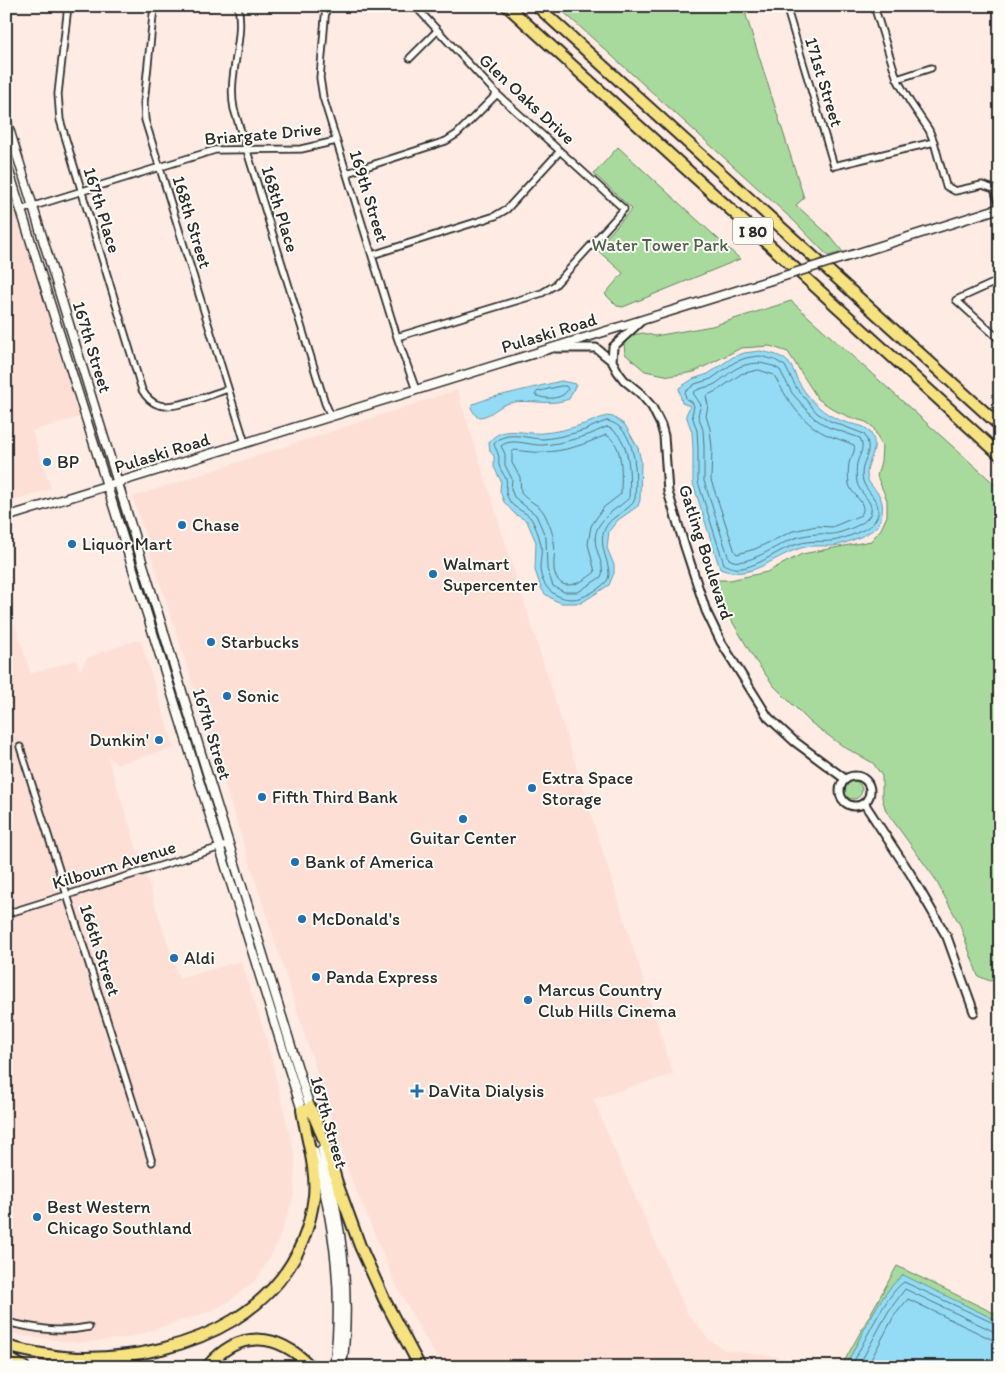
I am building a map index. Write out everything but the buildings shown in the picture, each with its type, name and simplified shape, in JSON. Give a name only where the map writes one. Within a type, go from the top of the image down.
[{"type":"highway","name":"I 80","points":[[507,6],[1000,455]]},
{"type":"highway","name":"I 80","points":[[537,6],[1000,426]]},
{"type":"highway","points":[[6,1346],[38,1354],[84,1358],[124,1356],[157,1351],[211,1333],[237,1319],[261,1302],[283,1276],[297,1253],[310,1219],[314,1194],[306,1108]]},
{"type":"highway","points":[[306,1108],[326,1142],[337,1183],[360,1246],[384,1300],[420,1367]]},
{"type":"highway","points":[[207,1367],[215,1357],[232,1346],[250,1340],[267,1339],[292,1350],[311,1367]]},
{"type":"highway","points":[[6,1357],[24,1367]]},
{"type":"main road","name":"167th Street","points":[[7,124],[230,844],[306,1108],[323,1182],[335,1254],[338,1312],[334,1367]]},
{"type":"main road","name":"167th Street","points":[[6,162],[219,848],[330,1180],[344,1251],[347,1312],[342,1367]]},
{"type":"main road","name":"Pulaski Road","points":[[6,517],[1000,208]]},
{"type":"street","name":"167th Place","points":[[68,6],[58,105],[62,130],[142,390],[150,400],[164,406],[176,405],[228,389]]},
{"type":"street","points":[[154,7],[176,6]]},
{"type":"street","name":"168th Place","points":[[238,6],[232,94],[234,109],[325,403],[331,416]]},
{"type":"street","name":"169th Street","points":[[326,6],[320,78],[323,97],[397,337],[416,390]]},
{"type":"street","name":"Glen Oaks Drive","points":[[397,337],[542,293],[555,285],[624,209],[496,94],[415,6]]},
{"type":"street","name":"171st Street","points":[[786,6],[834,166],[934,142]]},
{"type":"street","points":[[874,6],[897,79],[922,118],[934,142],[946,186],[955,191],[982,185],[994,190],[1000,208]]},
{"type":"street","name":"168th Street","points":[[154,7],[144,103],[147,128],[245,443]]},
{"type":"street","points":[[410,58],[437,31]]},
{"type":"street","points":[[897,79],[931,68]]},
{"type":"street","points":[[347,173],[446,141],[457,134],[496,94]]},
{"type":"street","name":"Briargate Drive","points":[[21,210],[215,150],[301,149],[336,141]]},
{"type":"street","points":[[372,255],[495,216],[506,209],[560,151]]},
{"type":"street","points":[[1000,280],[956,300],[1000,340]]},
{"type":"street","points":[[612,361],[613,347],[641,321]]},
{"type":"street","name":"Gatling Boulevard","points":[[549,348],[592,348],[601,351],[612,361],[624,380],[646,398],[661,425],[666,447],[668,492],[698,590],[721,642],[768,717],[794,741],[845,779]]},
{"type":"street","name":"166th Street","points":[[20,747],[152,1162]]},
{"type":"street","points":[[855,775],[860,776],[868,783],[870,793],[864,803],[852,805],[843,800],[840,787],[845,779],[855,775]]},
{"type":"street","points":[[864,803],[910,873],[947,938],[974,1012]]},
{"type":"street","name":"Kilbourn Avenue","points":[[6,914],[230,844]]},
{"type":"street","points":[[6,1322],[32,1328],[70,1331],[90,1327]]},
{"type":"shaded area","points":[[6,166],[83,416],[32,431],[51,489],[6,503]]},
{"type":"shaded area","points":[[457,390],[673,1074],[593,1099],[687,1313],[708,1339],[724,1350],[783,1358],[796,1367],[442,1367],[397,1287],[349,1173],[133,497]]},
{"type":"shaded area","points":[[6,598],[31,674],[76,660],[80,671],[87,658],[140,639],[174,748],[118,764],[107,756],[179,979],[241,961],[266,1038],[295,1156],[294,1196],[275,1248],[257,1279],[228,1302],[211,1311],[127,1338],[77,1343],[19,1335],[6,1331]]},
{"type":"green space","points":[[557,6],[743,6],[804,198],[796,205],[829,235],[843,252],[828,256],[795,222]]},
{"type":"green space","name":"Water Tower Park","points":[[618,147],[740,259],[623,307],[617,306],[605,294],[623,273],[596,249],[632,209],[594,174]]},
{"type":"green space","points":[[791,301],[1000,489],[1000,977],[990,981],[978,976],[960,925],[934,877],[886,811],[882,798],[882,776],[873,763],[844,747],[810,722],[774,686],[755,660],[713,589],[715,580],[730,580],[767,572],[802,554],[871,541],[881,529],[887,516],[887,500],[877,476],[882,446],[873,427],[866,422],[836,411],[818,399],[788,352],[770,346],[741,348],[694,372],[670,376],[645,371],[625,354],[624,344],[632,335],[643,333],[655,336],[712,326]]},
{"type":"green space","points":[[849,781],[857,781],[862,786],[860,797],[849,799],[844,794],[844,786]]},
{"type":"green space","points":[[897,1266],[1000,1316],[1000,1322],[903,1276],[894,1284],[878,1305],[845,1367],[841,1367]]},
{"type":"water","points":[[760,351],[779,356],[788,362],[805,391],[824,411],[837,419],[862,426],[869,431],[873,437],[874,448],[867,478],[882,501],[882,514],[874,529],[847,542],[836,546],[802,548],[760,567],[741,572],[731,572],[720,569],[693,483],[692,432],[686,415],[690,406],[682,403],[679,388],[693,379],[708,374],[733,357],[744,353]]},
{"type":"water","points":[[561,381],[576,384],[569,399],[554,402],[524,401],[509,403],[482,417],[477,417],[471,408],[473,404],[490,398]]},
{"type":"water","points":[[607,416],[613,417],[625,425],[638,448],[641,461],[640,500],[638,506],[618,520],[609,531],[607,548],[614,565],[614,573],[609,585],[581,603],[562,603],[545,594],[541,588],[535,570],[536,542],[527,521],[515,514],[504,502],[500,491],[501,481],[494,467],[494,456],[490,451],[489,442],[501,433],[553,432]]},
{"type":"water","points":[[903,1275],[1000,1322],[1000,1367],[845,1367],[878,1305]]},
{"type":"place","name":"BP","points":[[47,462]]},
{"type":"place","name":"Chase","points":[[182,525]]},
{"type":"place","name":"Liquor Mart","points":[[72,544]]},
{"type":"place","name":"Walmart Supercenter","points":[[433,574]]},
{"type":"place","name":"Starbucks","points":[[211,642]]},
{"type":"place","name":"Sonic","points":[[227,696]]},
{"type":"place","name":"Dunkin'","points":[[159,740]]},
{"type":"place","name":"Extra Space Storage","points":[[532,788]]},
{"type":"place","name":"Fifth Third Bank","points":[[262,797]]},
{"type":"place","name":"Guitar Center","points":[[463,819]]},
{"type":"place","name":"Bank of America","points":[[295,862]]},
{"type":"place","name":"McDonald's","points":[[302,919]]},
{"type":"place","name":"Aldi","points":[[174,958]]},
{"type":"place","name":"Panda Express","points":[[316,977]]},
{"type":"place","name":"Marcus Country Club Hills Cinema","points":[[528,1000]]},
{"type":"place","name":"DaVita Dialysis","points":[[417,1091]]},
{"type":"place","name":"Best Western Chicago Southland","points":[[37,1217]]}]
